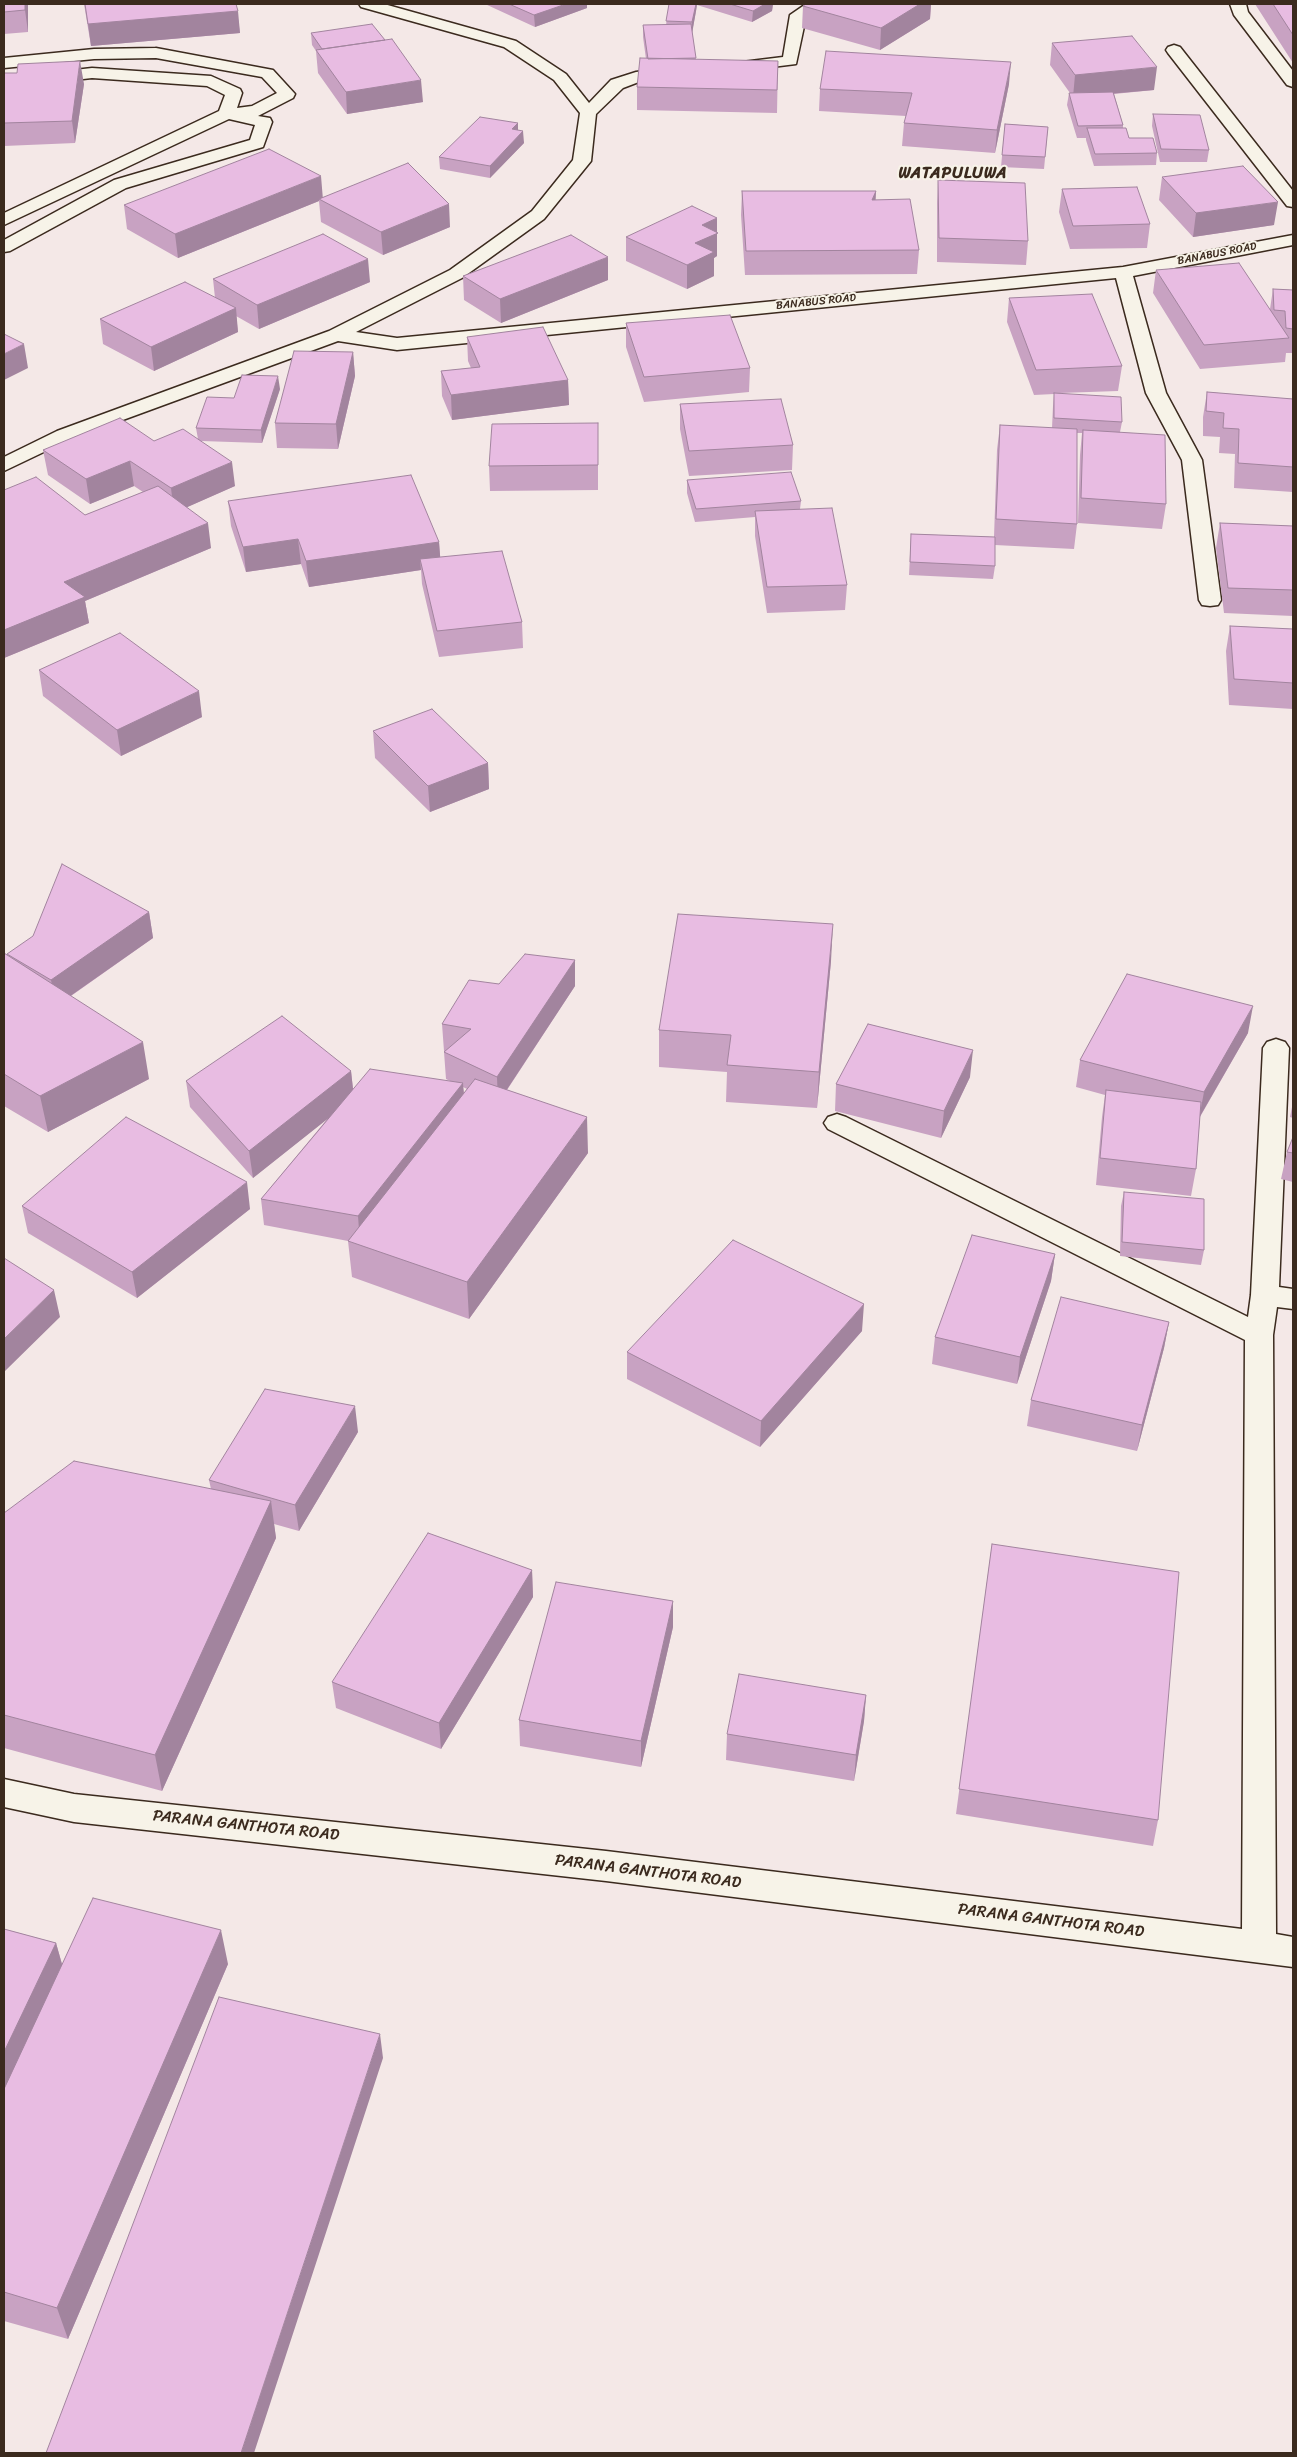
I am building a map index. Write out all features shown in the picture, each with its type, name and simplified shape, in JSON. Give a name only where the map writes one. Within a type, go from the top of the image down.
[{"type":"street","points":[[721,68],[790,61],[798,15],[817,4]]},
{"type":"street","points":[[1238,4],[1240,12],[1293,82]]},
{"type":"street","points":[[375,5],[510,44],[560,77],[588,114]]},
{"type":"street","points":[[1174,50],[1293,202]]},
{"type":"street","points":[[4,63],[94,54],[156,53],[267,73],[287,94],[256,111],[226,114],[4,220]]},
{"type":"street","points":[[4,465],[64,435],[336,335],[456,274],[538,215],[582,161],[588,114],[617,84],[642,75],[691,70]]},
{"type":"street","points":[[4,83],[92,73],[211,81],[234,93],[226,114]]},
{"type":"street","points":[[4,247],[120,184],[258,143],[264,122],[226,114]]},
{"type":"street","name":"BANABUS ROAD","points":[[336,335],[397,344],[1123,272],[1293,240]]},
{"type":"street","points":[[1123,272],[1156,393],[1192,460],[1210,600]]},
{"type":"street","points":[[1259,1946],[1259,1335],[1279,1297],[1276,1048]]},
{"type":"street","points":[[837,1123],[1259,1335]]},
{"type":"street","name":"PARANA GANTHOTA ROAD","points":[[4,1793],[74,1808],[606,1866],[1259,1946],[1293,1952]]},
{"type":"building","points":[[4,4],[25,4],[25,10],[4,12]]},
{"type":"building","points":[[85,4],[236,4],[238,11],[88,24]]},
{"type":"building","points":[[509,4],[566,4],[534,15]]},
{"type":"building","points":[[669,4],[696,4],[692,22],[666,21]]},
{"type":"building","points":[[730,4],[765,4],[753,11]]},
{"type":"building","points":[[806,4],[920,4],[881,28],[803,6]]},
{"type":"building","points":[[1273,4],[1293,4],[1293,35]]},
{"type":"building","points":[[372,24],[385,40],[322,49],[311,33]]},
{"type":"building","points":[[691,24],[696,58],[648,59],[643,25]]},
{"type":"building","points":[[1132,36],[1157,67],[1075,75],[1052,43]]},
{"type":"building","points":[[392,39],[421,80],[346,92],[316,50]]},
{"type":"building","points":[[826,51],[1011,62],[997,130],[904,123],[912,93],[820,89]]},
{"type":"building","points":[[640,58],[778,61],[777,90],[637,87]]},
{"type":"building","points":[[80,61],[72,121],[4,123],[4,73],[17,73],[18,64]]},
{"type":"building","points":[[1113,92],[1123,125],[1078,126],[1069,93]]},
{"type":"building","points":[[1153,114],[1200,115],[1209,150],[1161,149]]},
{"type":"building","points":[[480,117],[518,123],[512,129],[523,131],[490,166],[439,157]]},
{"type":"building","points":[[1005,124],[1048,127],[1045,157],[1002,155]]},
{"type":"building","points":[[1087,128],[1126,128],[1129,138],[1153,138],[1157,153],[1095,154]]},
{"type":"building","points":[[269,149],[321,176],[175,234],[124,205]]},
{"type":"building","points":[[408,163],[449,204],[381,232],[319,199]]},
{"type":"building","points":[[1243,166],[1278,202],[1196,213],[1162,177]]},
{"type":"building","points":[[938,180],[1025,183],[1028,241],[939,238]]},
{"type":"building","points":[[1137,187],[1150,224],[1073,226],[1062,189]]},
{"type":"building","points":[[742,191],[876,191],[872,200],[910,199],[919,250],[746,251]]},
{"type":"building","points":[[692,206],[717,218],[702,225],[718,233],[695,243],[714,252],[687,265],[626,237]]},
{"type":"building","points":[[323,234],[368,259],[257,305],[213,279]]},
{"type":"building","points":[[571,235],[608,257],[500,299],[463,276]]},
{"type":"building","points":[[1239,263],[1289,338],[1204,345],[1156,270]]},
{"type":"building","points":[[185,282],[236,308],[151,347],[100,319]]},
{"type":"building","points":[[1273,289],[1293,290],[1293,329],[1286,328],[1285,311],[1274,310]]},
{"type":"building","points":[[1092,294],[1122,366],[1036,370],[1009,298]]},
{"type":"building","points":[[730,315],[750,368],[644,377],[626,323]]},
{"type":"building","points":[[543,327],[568,380],[451,395],[441,371],[480,367],[467,337]]},
{"type":"building","points":[[4,334],[24,344],[4,354]]},
{"type":"building","points":[[294,351],[353,352],[336,424],[275,423]]},
{"type":"building","points":[[242,375],[278,376],[261,430],[196,428],[207,397],[234,398]]},
{"type":"building","points":[[1207,392],[1293,399],[1293,467],[1238,463],[1239,429],[1223,428],[1224,413],[1206,411]]},
{"type":"building","points":[[1054,393],[1121,397],[1122,422],[1054,418]]},
{"type":"building","points":[[781,399],[793,445],[689,451],[680,404]]},
{"type":"building","points":[[120,418],[154,441],[183,429],[232,462],[171,488],[130,461],[86,479],[43,450]]},
{"type":"building","points":[[598,423],[598,465],[489,466],[492,424]]},
{"type":"building","points":[[1000,425],[1077,429],[1077,524],[996,519]]},
{"type":"building","points":[[1083,430],[1165,435],[1166,504],[1081,498]]},
{"type":"building","points":[[791,472],[801,501],[696,509],[687,480]]},
{"type":"building","points":[[411,475],[439,542],[306,561],[298,539],[243,547],[228,501]]},
{"type":"building","points":[[36,477],[85,515],[158,486],[208,523],[64,582],[85,597],[4,630],[4,490]]},
{"type":"building","points":[[832,508],[847,585],[767,587],[755,511]]},
{"type":"building","points":[[1220,523],[1293,526],[1293,590],[1228,588]]},
{"type":"building","points":[[911,534],[995,537],[995,566],[910,562]]},
{"type":"building","points":[[502,551],[522,622],[437,631],[420,559]]},
{"type":"building","points":[[1230,626],[1293,629],[1293,683],[1234,679]]},
{"type":"building","points":[[120,633],[199,691],[117,730],[39,670]]},
{"type":"building","points":[[432,709],[488,763],[428,786],[373,731]]},
{"type":"building","points":[[62,864],[149,912],[51,980],[7,954],[33,936]]},
{"type":"building","points":[[678,914],[833,924],[819,1072],[727,1065],[731,1035],[659,1030]]},
{"type":"building","points":[[4,953],[143,1042],[40,1096],[4,1074]]},
{"type":"building","points":[[525,954],[575,960],[497,1077],[444,1052],[471,1029],[442,1024],[469,980],[499,984]]},
{"type":"building","points":[[1127,974],[1253,1006],[1204,1092],[1080,1060]]},
{"type":"building","points":[[282,1016],[351,1071],[249,1151],[186,1081]]},
{"type":"building","points":[[868,1024],[973,1050],[944,1111],[836,1084]]},
{"type":"building","points":[[370,1069],[463,1083],[358,1216],[261,1199]]},
{"type":"building","points":[[475,1079],[587,1117],[467,1282],[348,1241]]},
{"type":"building","points":[[1106,1090],[1201,1102],[1196,1169],[1100,1158]]},
{"type":"building","points":[[126,1117],[247,1182],[132,1272],[22,1206]]},
{"type":"building","points":[[1293,1137],[1293,1153],[1287,1152]]},
{"type":"building","points":[[1124,1192],[1204,1199],[1204,1250],[1122,1242]]},
{"type":"building","points":[[972,1235],[1055,1254],[1020,1357],[935,1337]]},
{"type":"building","points":[[733,1240],[864,1304],[761,1421],[627,1352]]},
{"type":"building","points":[[4,1258],[54,1290],[4,1339]]},
{"type":"building","points":[[1061,1297],[1169,1322],[1142,1425],[1031,1400]]},
{"type":"building","points":[[265,1389],[355,1406],[295,1505],[209,1480]]},
{"type":"building","points":[[74,1461],[271,1501],[155,1755],[4,1715],[4,1513]]},
{"type":"building","points":[[428,1533],[532,1570],[439,1723],[332,1682]]},
{"type":"building","points":[[992,1544],[1179,1572],[1158,1820],[959,1789]]},
{"type":"building","points":[[556,1582],[673,1601],[641,1741],[519,1720]]},
{"type":"building","points":[[739,1674],[866,1695],[856,1755],[727,1734]]},
{"type":"building","points":[[93,1898],[221,1930],[57,2308],[4,2292],[4,2089]]},
{"type":"building","points":[[4,1929],[56,1943],[4,2052]]},
{"type":"building","points":[[219,1997],[380,2034],[241,2453],[46,2453]]},
{"type":"district","name":"WATAPULUWA","points":[[953,174]]}]
